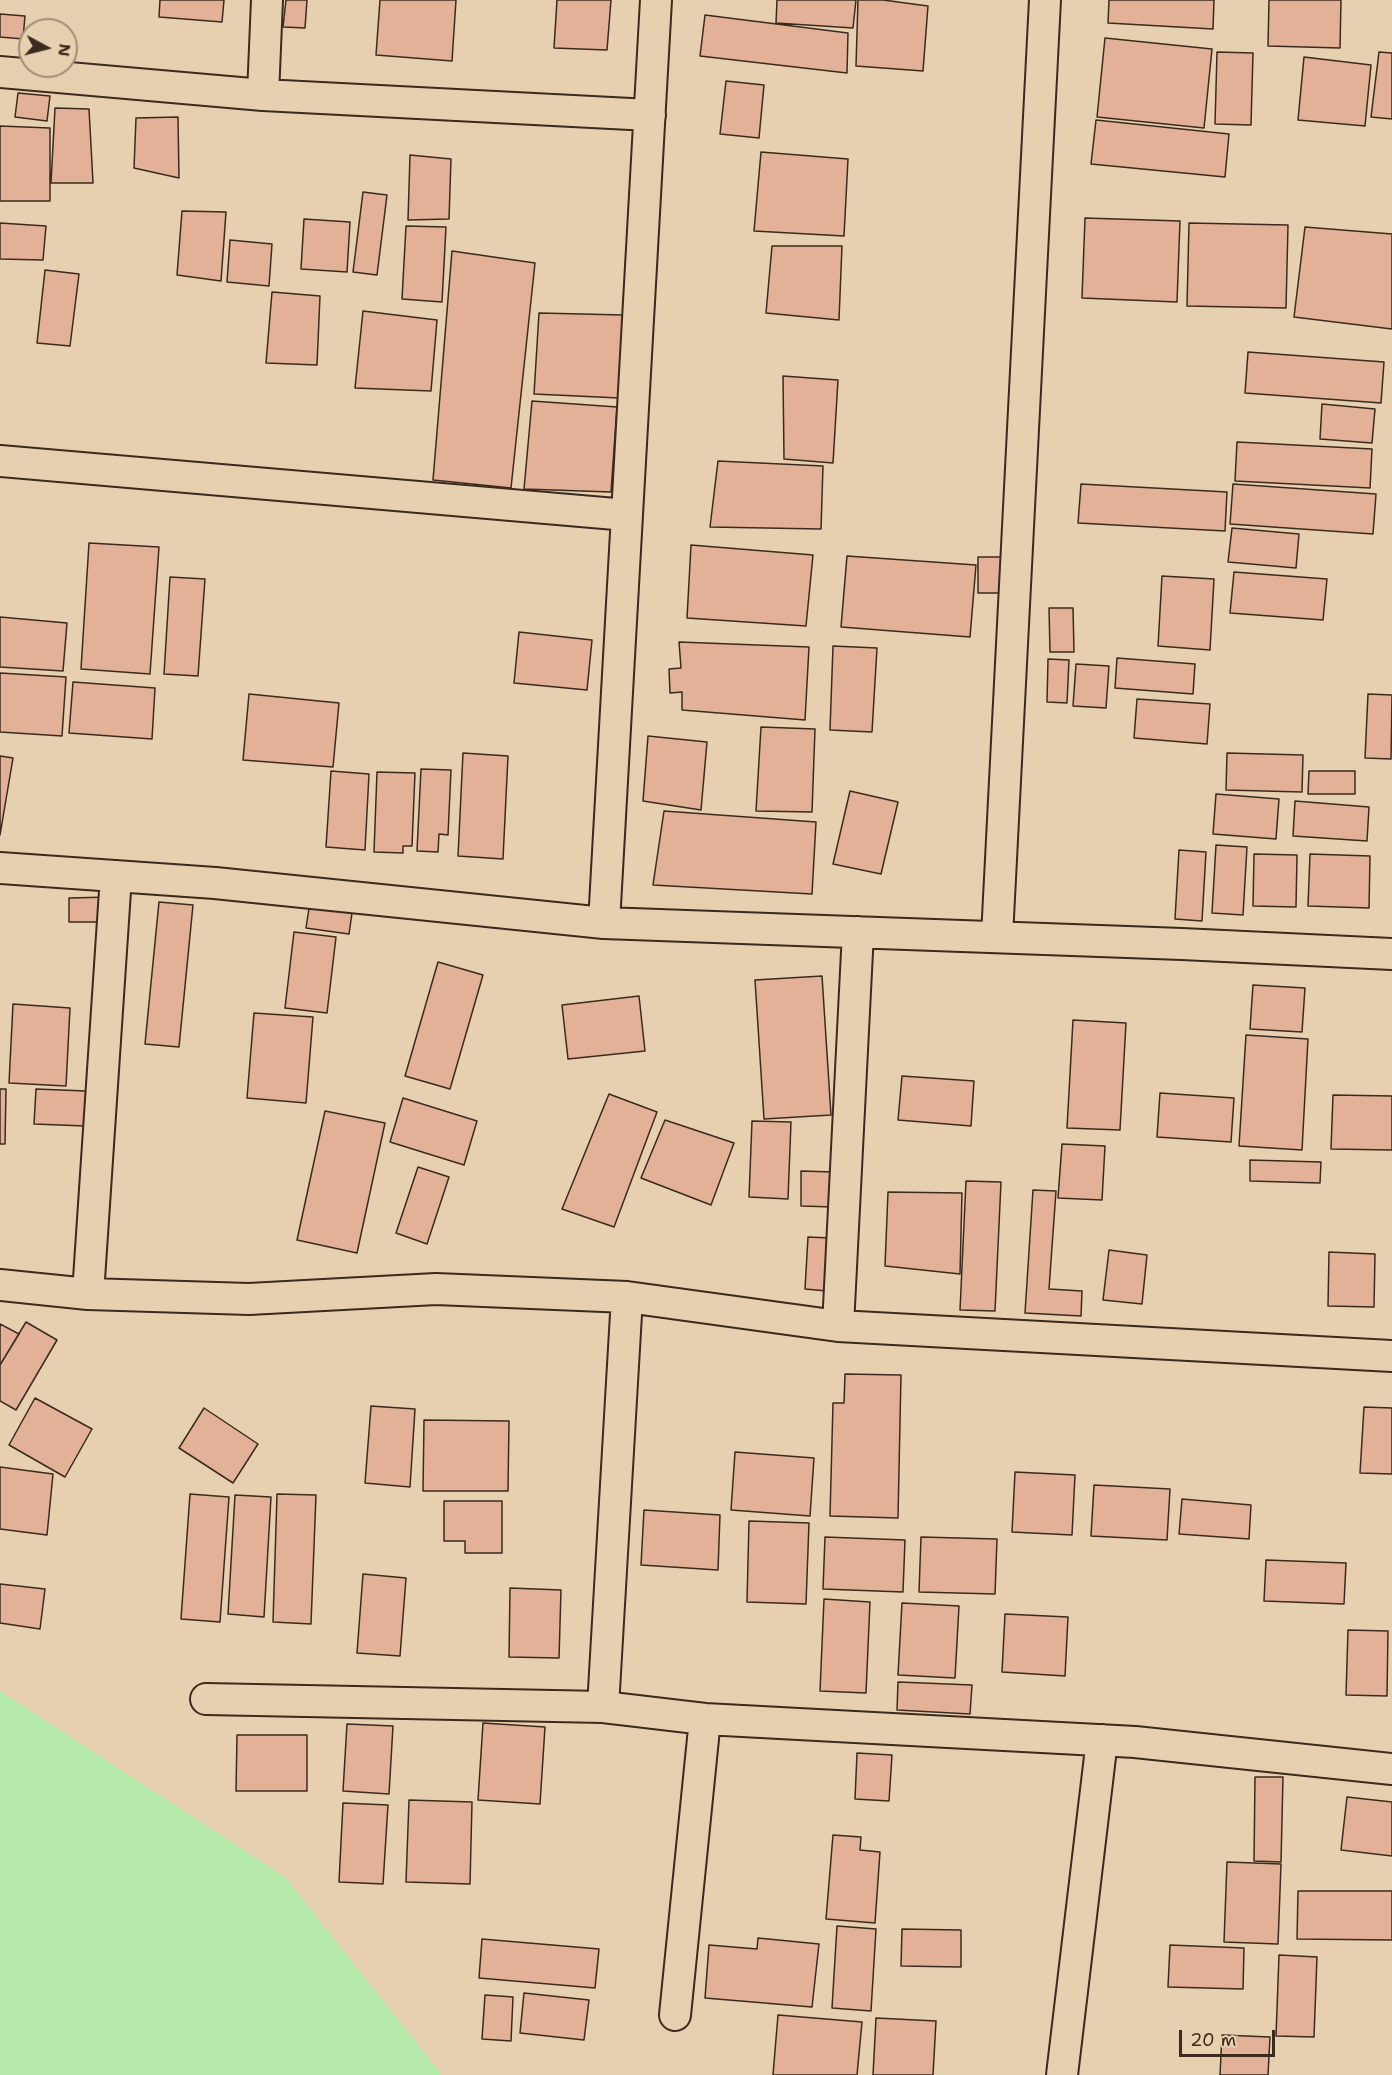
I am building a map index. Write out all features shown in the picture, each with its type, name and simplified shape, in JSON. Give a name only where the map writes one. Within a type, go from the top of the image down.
[{"type":"street","points":[[263,94],[267,0]]},
{"type":"street","points":[[604,923],[656,0]]},
{"type":"street","points":[[997,937],[1045,0]]},
{"type":"street","points":[[0,72],[263,94],[650,115]]},
{"type":"street","points":[[0,462],[627,515]]},
{"type":"street","points":[[0,868],[215,884],[604,923],[1392,954],[1392,939]]},
{"type":"street","points":[[88,1294],[116,876]]},
{"type":"street","points":[[838,1326],[858,932]]},
{"type":"street","points":[[0,1285],[88,1294],[249,1299],[436,1289],[627,1297],[838,1326],[1392,1356]]},
{"type":"street","points":[[603,1707],[627,1297]]},
{"type":"street","points":[[206,1699],[603,1707],[705,1719],[1102,1740],[1392,1769]]},
{"type":"street","points":[[675,2014],[705,1719]]},
{"type":"street","points":[[1062,2075],[1102,1740]]},
{"type":"green space","points":[[0,1691],[285,1877],[442,2075],[0,2075]]},
{"type":"building","points":[[160,0],[224,0],[222,22],[159,17]]},
{"type":"building","points":[[286,0],[307,0],[305,28],[283,27]]},
{"type":"building","points":[[380,0],[456,0],[452,61],[376,55]]},
{"type":"building","points":[[557,0],[611,0],[607,50],[554,48]]},
{"type":"building","points":[[777,0],[856,0],[853,28],[776,23]]},
{"type":"building","points":[[858,0],[883,0],[928,6],[923,71],[856,66]]},
{"type":"building","points":[[1109,0],[1214,0],[1213,29],[1108,23]]},
{"type":"building","points":[[1269,0],[1341,0],[1340,48],[1268,46]]},
{"type":"building","points":[[0,14],[25,16],[25,18],[18,18],[18,39],[0,37]]},
{"type":"building","points":[[705,15],[848,33],[847,73],[700,56]]},
{"type":"building","points":[[1105,38],[1212,49],[1204,128],[1097,117]]},
{"type":"building","points":[[1217,52],[1253,53],[1251,125],[1215,124]]},
{"type":"building","points":[[1379,52],[1392,53],[1392,119],[1371,117]]},
{"type":"building","points":[[1304,57],[1371,65],[1365,126],[1298,120]]},
{"type":"building","points":[[726,81],[764,85],[759,138],[720,134]]},
{"type":"building","points":[[18,93],[50,96],[47,121],[15,117]]},
{"type":"building","points":[[55,108],[89,109],[93,183],[51,183]]},
{"type":"building","points":[[178,117],[179,178],[134,168],[136,118]]},
{"type":"building","points":[[1096,120],[1229,134],[1225,177],[1091,164]]},
{"type":"building","points":[[0,126],[50,128],[50,201],[0,201]]},
{"type":"building","points":[[761,152],[848,159],[844,236],[754,231]]},
{"type":"building","points":[[410,155],[451,159],[449,219],[408,220]]},
{"type":"building","points":[[363,192],[387,195],[377,275],[353,272]]},
{"type":"building","points":[[182,211],[226,212],[221,281],[177,275]]},
{"type":"building","points":[[1085,218],[1180,221],[1177,302],[1082,298]]},
{"type":"building","points":[[304,219],[350,222],[347,272],[301,269]]},
{"type":"building","points":[[0,223],[46,226],[43,260],[0,259]]},
{"type":"building","points":[[1189,223],[1288,225],[1286,308],[1187,306]]},
{"type":"building","points":[[406,226],[446,227],[442,302],[402,299]]},
{"type":"building","points":[[1305,227],[1392,234],[1392,329],[1294,317]]},
{"type":"building","points":[[230,240],[272,244],[269,286],[227,282]]},
{"type":"building","points":[[772,246],[842,246],[839,320],[766,313]]},
{"type":"building","points":[[452,251],[535,263],[511,488],[433,480]]},
{"type":"building","points":[[45,270],[79,274],[70,346],[37,343]]},
{"type":"building","points":[[272,292],[320,296],[317,365],[266,363]]},
{"type":"building","points":[[363,311],[437,320],[431,391],[355,388]]},
{"type":"building","points":[[539,313],[624,315],[619,398],[534,394]]},
{"type":"building","points":[[1248,352],[1384,362],[1381,403],[1245,393]]},
{"type":"building","points":[[783,376],[838,380],[833,463],[784,459]]},
{"type":"building","points":[[532,401],[617,407],[611,492],[524,489]]},
{"type":"building","points":[[1322,404],[1375,409],[1372,443],[1320,439]]},
{"type":"building","points":[[1237,442],[1372,449],[1370,488],[1235,481]]},
{"type":"building","points":[[718,461],[823,466],[821,529],[710,527]]},
{"type":"building","points":[[1081,484],[1227,492],[1225,531],[1078,523]]},
{"type":"building","points":[[1233,484],[1376,494],[1373,534],[1230,524]]},
{"type":"building","points":[[1232,528],[1299,534],[1296,568],[1228,562]]},
{"type":"building","points":[[89,543],[159,547],[150,674],[81,669]]},
{"type":"building","points":[[691,545],[813,555],[806,626],[687,618]]},
{"type":"building","points":[[847,556],[976,565],[970,637],[841,627]]},
{"type":"building","points":[[978,557],[1008,557],[1008,593],[978,593]]},
{"type":"building","points":[[1234,572],[1327,579],[1323,620],[1230,613]]},
{"type":"building","points":[[1162,576],[1214,579],[1210,650],[1158,646]]},
{"type":"building","points":[[170,577],[205,579],[198,676],[164,674]]},
{"type":"building","points":[[1049,608],[1073,608],[1074,652],[1050,652]]},
{"type":"building","points":[[0,617],[67,623],[63,671],[0,667]]},
{"type":"building","points":[[519,632],[592,640],[587,690],[514,683]]},
{"type":"building","points":[[679,642],[809,647],[805,720],[682,710],[682,692],[670,693],[669,669],[681,668]]},
{"type":"building","points":[[833,646],[877,648],[872,732],[830,730]]},
{"type":"building","points":[[1117,658],[1195,664],[1193,694],[1115,688]]},
{"type":"building","points":[[1048,659],[1069,660],[1067,703],[1047,702]]},
{"type":"building","points":[[1076,664],[1109,666],[1106,708],[1073,706]]},
{"type":"building","points":[[0,673],[66,677],[62,736],[0,732]]},
{"type":"building","points":[[73,682],[155,688],[152,739],[69,733]]},
{"type":"building","points":[[249,694],[339,703],[333,767],[243,760]]},
{"type":"building","points":[[1368,694],[1392,695],[1391,759],[1365,758]]},
{"type":"building","points":[[1137,699],[1210,704],[1207,744],[1134,738]]},
{"type":"building","points":[[761,727],[815,729],[812,812],[756,811]]},
{"type":"building","points":[[648,736],[707,742],[701,810],[643,801]]},
{"type":"building","points":[[463,753],[508,756],[503,859],[458,856]]},
{"type":"building","points":[[1227,753],[1303,755],[1302,792],[1226,790]]},
{"type":"building","points":[[0,756],[13,758],[0,835]]},
{"type":"building","points":[[421,769],[451,770],[448,835],[439,834],[438,852],[417,851]]},
{"type":"building","points":[[331,771],[369,774],[365,850],[326,847]]},
{"type":"building","points":[[1309,771],[1355,771],[1355,794],[1308,794]]},
{"type":"building","points":[[377,772],[415,773],[412,846],[403,846],[403,853],[374,852]]},
{"type":"building","points":[[850,791],[898,802],[881,874],[833,864]]},
{"type":"building","points":[[1216,794],[1279,799],[1276,839],[1213,834]]},
{"type":"building","points":[[1295,801],[1369,807],[1367,841],[1293,836]]},
{"type":"building","points":[[664,811],[816,822],[812,894],[653,885]]},
{"type":"building","points":[[1216,845],[1247,847],[1243,915],[1212,913]]},
{"type":"building","points":[[1179,850],[1206,852],[1202,921],[1175,919]]},
{"type":"building","points":[[1254,854],[1297,855],[1296,907],[1253,906]]},
{"type":"building","points":[[1310,854],[1370,856],[1369,908],[1308,906]]},
{"type":"building","points":[[110,897],[110,922],[69,922],[69,898]]},
{"type":"building","points":[[159,902],[193,905],[179,1047],[145,1044]]},
{"type":"building","points":[[309,908],[352,913],[349,934],[306,928]]},
{"type":"building","points":[[294,932],[336,937],[327,1013],[285,1008]]},
{"type":"building","points":[[438,962],[483,975],[450,1089],[405,1076]]},
{"type":"building","points":[[822,976],[831,1115],[764,1119],[755,980]]},
{"type":"building","points":[[1253,985],[1305,988],[1302,1032],[1250,1029]]},
{"type":"building","points":[[639,996],[645,1051],[568,1059],[562,1005]]},
{"type":"building","points":[[13,1004],[70,1008],[66,1086],[9,1083]]},
{"type":"building","points":[[254,1013],[313,1017],[306,1103],[247,1098]]},
{"type":"building","points":[[1073,1020],[1126,1023],[1120,1130],[1067,1128]]},
{"type":"building","points":[[1246,1035],[1308,1039],[1302,1150],[1239,1146]]},
{"type":"building","points":[[902,1076],[974,1081],[971,1126],[898,1120]]},
{"type":"building","points":[[0,1089],[6,1089],[5,1144],[0,1144]]},
{"type":"building","points":[[36,1089],[86,1091],[85,1126],[34,1124]]},
{"type":"building","points":[[1160,1093],[1234,1098],[1231,1142],[1157,1137]]},
{"type":"building","points":[[609,1094],[657,1112],[614,1227],[562,1209]]},
{"type":"building","points":[[1333,1095],[1392,1096],[1392,1150],[1331,1149]]},
{"type":"building","points":[[403,1098],[477,1121],[464,1165],[390,1142]]},
{"type":"building","points":[[325,1111],[385,1123],[357,1253],[297,1240]]},
{"type":"building","points":[[665,1120],[734,1143],[711,1205],[641,1178]]},
{"type":"building","points":[[752,1121],[791,1122],[788,1199],[749,1197]]},
{"type":"building","points":[[1062,1144],[1105,1146],[1102,1200],[1058,1198]]},
{"type":"building","points":[[1250,1160],[1321,1162],[1320,1183],[1250,1181]]},
{"type":"building","points":[[418,1167],[449,1177],[427,1244],[396,1233]]},
{"type":"building","points":[[801,1171],[834,1172],[834,1207],[801,1206]]},
{"type":"building","points":[[966,1181],[1001,1182],[995,1311],[960,1310]]},
{"type":"building","points":[[1033,1190],[1056,1191],[1049,1289],[1082,1291],[1081,1316],[1025,1313]]},
{"type":"building","points":[[888,1192],[962,1193],[960,1274],[885,1266]]},
{"type":"building","points":[[808,1237],[831,1238],[827,1291],[805,1289]]},
{"type":"building","points":[[1109,1250],[1147,1255],[1142,1304],[1103,1300]]},
{"type":"building","points":[[1329,1252],[1375,1254],[1374,1307],[1328,1306]]},
{"type":"building","points":[[26,1322],[57,1340],[16,1410],[0,1401],[0,1365]]},
{"type":"building","points":[[0,1324],[19,1334],[0,1365]]},
{"type":"building","points":[[845,1374],[901,1375],[898,1518],[830,1516],[833,1403],[844,1403]]},
{"type":"building","points":[[35,1398],[92,1429],[65,1477],[9,1445]]},
{"type":"building","points":[[371,1406],[415,1409],[410,1487],[365,1483]]},
{"type":"building","points":[[1364,1407],[1392,1408],[1392,1474],[1360,1473]]},
{"type":"building","points":[[204,1408],[258,1444],[233,1483],[179,1448]]},
{"type":"building","points":[[424,1420],[509,1421],[508,1491],[423,1491]]},
{"type":"building","points":[[735,1452],[814,1458],[810,1516],[731,1510]]},
{"type":"building","points":[[0,1467],[53,1474],[47,1535],[0,1529]]},
{"type":"building","points":[[1015,1472],[1075,1475],[1072,1535],[1012,1532]]},
{"type":"building","points":[[1094,1485],[1170,1489],[1167,1540],[1091,1536]]},
{"type":"building","points":[[190,1494],[229,1497],[220,1622],[181,1619]]},
{"type":"building","points":[[277,1494],[316,1495],[311,1624],[273,1622]]},
{"type":"building","points":[[235,1495],[271,1497],[264,1617],[228,1614]]},
{"type":"building","points":[[1182,1499],[1251,1505],[1249,1539],[1179,1534]]},
{"type":"building","points":[[444,1501],[502,1501],[502,1553],[465,1553],[465,1541],[444,1541]]},
{"type":"building","points":[[644,1510],[720,1515],[718,1570],[641,1565]]},
{"type":"building","points":[[749,1521],[809,1523],[806,1604],[747,1602]]},
{"type":"building","points":[[825,1537],[905,1540],[903,1592],[823,1589]]},
{"type":"building","points":[[921,1537],[997,1539],[995,1594],[919,1592]]},
{"type":"building","points":[[1266,1560],[1346,1563],[1344,1604],[1264,1601]]},
{"type":"building","points":[[363,1574],[406,1578],[400,1656],[357,1653]]},
{"type":"building","points":[[0,1584],[45,1589],[40,1629],[0,1623]]},
{"type":"building","points":[[510,1588],[561,1590],[559,1658],[509,1657]]},
{"type":"building","points":[[824,1599],[870,1602],[866,1693],[820,1691]]},
{"type":"building","points":[[902,1603],[959,1606],[955,1678],[898,1675]]},
{"type":"building","points":[[1005,1614],[1068,1617],[1065,1676],[1002,1672]]},
{"type":"building","points":[[1348,1630],[1388,1631],[1387,1696],[1346,1695]]},
{"type":"building","points":[[898,1682],[972,1685],[970,1714],[897,1710]]},
{"type":"building","points":[[483,1723],[545,1727],[540,1804],[478,1800]]},
{"type":"building","points":[[347,1724],[393,1726],[389,1794],[343,1791]]},
{"type":"building","points":[[237,1735],[307,1735],[307,1791],[236,1791]]},
{"type":"building","points":[[857,1753],[892,1755],[889,1801],[855,1799]]},
{"type":"building","points":[[1255,1777],[1283,1777],[1281,1862],[1254,1861]]},
{"type":"building","points":[[1347,1797],[1392,1802],[1392,1856],[1341,1850]]},
{"type":"building","points":[[409,1800],[472,1802],[470,1884],[406,1882]]},
{"type":"building","points":[[343,1803],[388,1805],[383,1884],[339,1882]]},
{"type":"building","points":[[833,1835],[861,1837],[860,1850],[880,1852],[875,1923],[826,1919]]},
{"type":"building","points":[[1227,1862],[1281,1864],[1278,1944],[1224,1942]]},
{"type":"building","points":[[1298,1891],[1392,1891],[1392,1940],[1297,1939]]},
{"type":"building","points":[[837,1926],[876,1929],[871,2011],[832,2008]]},
{"type":"building","points":[[902,1929],[961,1930],[961,1967],[901,1966]]},
{"type":"building","points":[[758,1938],[819,1944],[812,2007],[705,1998],[709,1945],[757,1949]]},
{"type":"building","points":[[482,1939],[599,1949],[595,1988],[479,1978]]},
{"type":"building","points":[[1170,1945],[1244,1948],[1243,1989],[1168,1987]]},
{"type":"building","points":[[1279,1955],[1317,1957],[1314,2037],[1276,2036]]},
{"type":"building","points":[[524,1993],[589,2000],[584,2040],[520,2033]]},
{"type":"building","points":[[485,1995],[513,1997],[511,2041],[482,2039]]},
{"type":"building","points":[[778,2015],[862,2022],[857,2075],[773,2075]]},
{"type":"building","points":[[876,2018],[936,2021],[933,2075],[873,2075]]},
{"type":"building","points":[[1222,2035],[1270,2037],[1268,2075],[1220,2075]]}]
